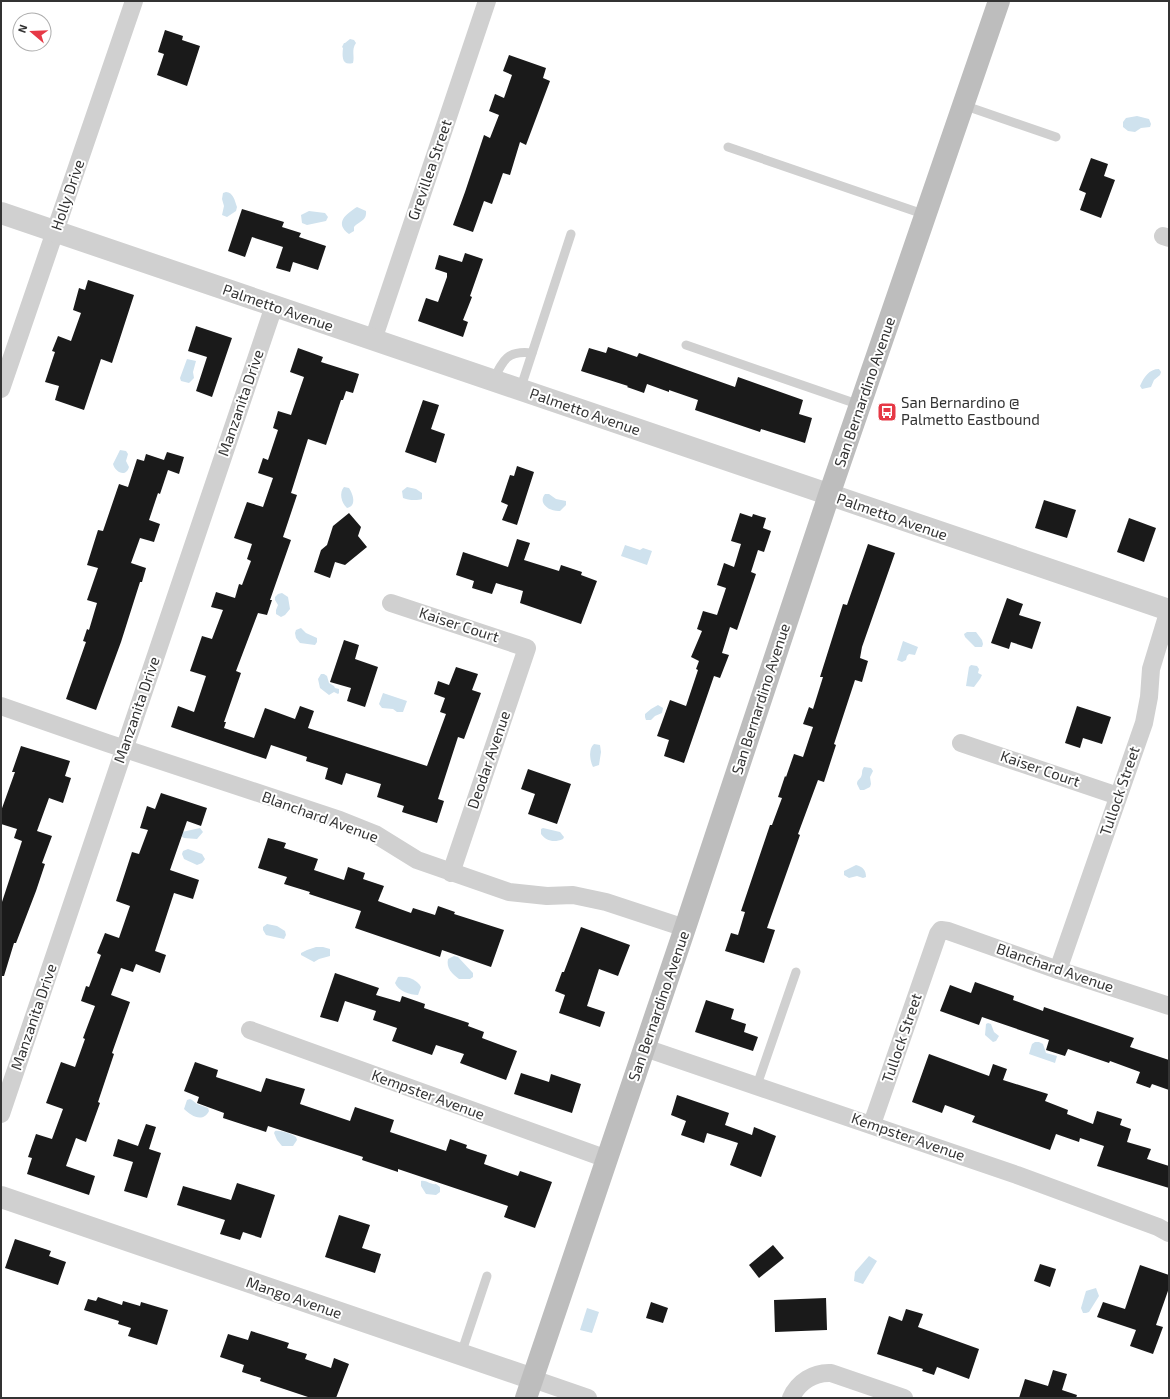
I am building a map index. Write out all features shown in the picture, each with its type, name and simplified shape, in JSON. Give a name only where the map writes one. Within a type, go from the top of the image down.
[{"type":"main road","name":"San Bernardino Avenue","points":[[529,1389],[686,928],[829,495],[999,1]]},
{"type":"street","name":"Holly Drive","points":[[1,389],[134,1]]},
{"type":"street","name":"Grevillea Street","points":[[373,340],[488,1]]},
{"type":"street","name":"Palmetto Avenue","points":[[1,213],[1169,610]]},
{"type":"street","name":"Manzanita Drive","points":[[1,1114],[274,306]]},
{"type":"street","name":"Kaiser Court","points":[[391,603],[527,648]]},
{"type":"street","name":"Tullock Street","points":[[1058,970],[1144,723],[1149,697],[1151,669],[1169,610]]},
{"type":"street","name":"Deodar Avenue","points":[[451,873],[527,648]]},
{"type":"street","name":"Blanchard Avenue","points":[[1,706],[340,820],[375,834],[417,860],[509,892],[547,896],[573,895],[606,902],[686,928]]},
{"type":"street","name":"Kaiser Court","points":[[961,743],[1118,796]]},
{"type":"street","name":"Blanchard Avenue","points":[[941,930],[948,930],[1058,970],[1169,1006]]},
{"type":"street","name":"Tullock Street","points":[[872,1124],[927,964],[938,934],[941,930]]},
{"type":"street","name":"Kempster Avenue","points":[[250,1030],[607,1159]]},
{"type":"street","name":"Kempster Avenue","points":[[644,1048],[872,1124],[1017,1175],[1158,1227],[1169,1233]]},
{"type":"street","name":"Mango Avenue","points":[[2,1200],[461,1356],[529,1389],[588,1398]]},
{"type":"street","points":[[791,1398],[798,1386],[809,1378],[824,1372],[831,1373],[904,1398]]},
{"type":"lane","points":[[963,106],[1056,137]]},
{"type":"lane","points":[[728,147],[926,215]]},
{"type":"lane","points":[[520,390],[571,234]]},
{"type":"lane","points":[[686,345],[860,405]]},
{"type":"lane","points":[[493,381],[502,362],[507,357],[522,352],[532,353]]},
{"type":"lane","points":[[757,1085],[796,972]]},
{"type":"lane","points":[[461,1356],[487,1276]]},
{"type":"water","points":[[350,39],[354,40],[356,43],[354,48],[353,63],[349,64],[344,60],[342,47],[344,43]]},
{"type":"water","points":[[1137,116],[1149,119],[1151,124],[1150,127],[1141,128],[1135,132],[1128,131],[1123,127],[1123,122],[1126,118]]},
{"type":"water","points":[[226,192],[232,195],[237,207],[236,211],[227,217],[222,215],[224,206],[222,199],[223,193]]},
{"type":"water","points":[[357,207],[366,211],[366,214],[365,217],[354,227],[354,231],[349,234],[342,226],[342,222],[349,213]]},
{"type":"water","points":[[309,211],[325,213],[328,217],[326,221],[307,225],[302,223],[301,215]]},
{"type":"water","points":[[187,359],[196,361],[193,372],[194,378],[189,383],[181,381],[180,378]]},
{"type":"water","points":[[1159,369],[1161,372],[1160,375],[1154,380],[1151,387],[1142,389],[1140,386],[1147,374],[1152,370]]},
{"type":"water","points":[[120,450],[126,451],[128,454],[126,461],[129,467],[126,472],[123,473],[118,471],[113,464]]},
{"type":"water","points":[[344,487],[349,488],[352,493],[353,500],[352,505],[347,508],[341,498],[342,489]]},
{"type":"water","points":[[407,487],[416,489],[422,493],[422,499],[412,500],[403,498],[402,491]]},
{"type":"water","points":[[545,494],[549,494],[556,499],[566,501],[566,505],[560,511],[549,509],[543,501]]},
{"type":"water","points":[[625,545],[640,550],[643,548],[652,551],[647,565],[621,556]]},
{"type":"water","points":[[282,593],[288,597],[290,609],[281,617],[276,614],[278,605],[275,597]]},
{"type":"water","points":[[301,628],[306,633],[317,638],[315,645],[300,643],[296,638],[295,633],[296,630]]},
{"type":"water","points":[[967,632],[976,632],[982,640],[982,647],[975,647],[965,637],[964,634]]},
{"type":"water","points":[[903,641],[918,647],[915,655],[909,654],[906,660],[902,662],[897,660]]},
{"type":"water","points":[[971,665],[977,666],[979,669],[978,673],[982,675],[974,687],[966,686],[969,667]]},
{"type":"water","points":[[321,674],[327,676],[329,683],[335,688],[339,689],[338,694],[334,692],[329,695],[320,688],[318,679]]},
{"type":"water","points":[[383,693],[407,701],[403,712],[382,708],[379,704]]},
{"type":"water","points":[[658,705],[663,708],[662,713],[655,716],[651,720],[646,720],[645,714]]},
{"type":"water","points":[[594,744],[600,745],[601,752],[599,765],[593,767],[590,752]]},
{"type":"water","points":[[864,767],[871,768],[873,771],[870,777],[871,784],[870,787],[860,790],[857,783],[861,777]]},
{"type":"water","points":[[200,828],[203,832],[197,839],[184,838],[181,836],[182,832]]},
{"type":"water","points":[[543,828],[560,832],[564,837],[563,839],[556,841],[548,840],[541,834],[541,829]]},
{"type":"water","points":[[188,849],[202,854],[205,859],[202,863],[197,865],[184,859],[182,854],[183,851]]},
{"type":"water","points":[[856,865],[864,869],[866,877],[863,878],[857,876],[849,878],[844,875],[844,871]]},
{"type":"water","points":[[267,924],[277,926],[285,931],[286,935],[284,939],[266,935],[263,927]]},
{"type":"water","points":[[316,947],[330,949],[330,956],[314,962],[301,955],[301,953]]},
{"type":"water","points":[[454,956],[458,957],[473,973],[473,977],[470,979],[459,979],[452,973],[448,965],[448,959]]},
{"type":"water","points":[[398,977],[408,978],[417,982],[421,987],[418,995],[401,990],[395,983]]},
{"type":"water","points":[[986,1024],[991,1024],[994,1032],[999,1036],[996,1041],[993,1042],[985,1035]]},
{"type":"water","points":[[1035,1042],[1043,1044],[1046,1053],[1057,1056],[1055,1063],[1029,1054],[1032,1044]]},
{"type":"water","points":[[190,1099],[197,1104],[208,1108],[209,1111],[204,1117],[193,1116],[184,1109],[187,1100]]},
{"type":"water","points":[[275,1131],[292,1135],[296,1137],[297,1140],[293,1146],[282,1146],[277,1140],[274,1133]]},
{"type":"water","points":[[421,1181],[436,1184],[440,1187],[440,1192],[436,1195],[426,1194],[421,1186]]},
{"type":"water","points":[[869,1256],[877,1261],[863,1284],[854,1281],[855,1272]]},
{"type":"water","points":[[1096,1288],[1099,1296],[1089,1312],[1083,1313],[1081,1308],[1086,1291]]},
{"type":"water","points":[[587,1308],[599,1312],[592,1333],[580,1330]]},
{"type":"building","points":[[165,30],[183,36],[182,40],[200,46],[187,86],[157,75],[164,54],[158,52]]},
{"type":"building","points":[[509,55],[546,68],[543,78],[550,81],[526,145],[520,142],[510,175],[503,173],[492,204],[484,201],[473,232],[453,225],[484,135],[490,138],[499,115],[489,111],[495,94],[504,98],[512,75],[503,71]]},
{"type":"building","points":[[1091,158],[1108,164],[1104,176],[1115,180],[1101,218],[1080,210],[1086,193],[1079,190]]},
{"type":"building","points":[[242,209],[284,222],[282,227],[301,233],[299,237],[326,246],[318,270],[293,262],[290,272],[276,268],[283,247],[252,237],[245,257],[228,251]]},
{"type":"building","points":[[465,253],[483,259],[470,296],[472,297],[463,320],[468,322],[463,337],[418,321],[426,298],[438,302],[447,277],[447,273],[435,269],[439,255],[462,262]]},
{"type":"building","points":[[88,280],[134,295],[112,363],[101,359],[84,410],[55,400],[59,386],[45,382],[55,352],[52,351],[58,336],[71,341],[81,313],[73,310],[79,288],[85,290]]},
{"type":"building","points":[[196,326],[232,338],[212,397],[196,391],[207,357],[188,351]]},
{"type":"building","points":[[608,347],[637,357],[639,353],[735,387],[738,377],[803,400],[799,414],[812,418],[805,443],[761,429],[760,432],[695,410],[698,400],[669,390],[669,392],[647,384],[644,393],[627,387],[628,386],[581,371],[589,348],[606,353]]},
{"type":"building","points":[[298,348],[323,357],[321,362],[359,374],[353,393],[346,391],[343,400],[341,400],[326,445],[308,439],[291,493],[297,495],[283,537],[291,540],[270,600],[272,600],[267,615],[258,613],[236,671],[241,673],[224,722],[226,722],[224,728],[254,738],[265,708],[295,719],[300,706],[314,711],[308,728],[427,766],[446,714],[440,712],[445,698],[434,694],[438,681],[449,685],[456,667],[478,674],[472,690],[481,693],[464,739],[458,737],[438,799],[444,801],[437,823],[402,812],[404,806],[377,797],[381,784],[346,773],[342,785],[325,779],[328,768],[306,761],[307,757],[271,745],[266,759],[171,727],[178,706],[194,712],[206,676],[190,671],[202,636],[212,639],[223,610],[211,607],[216,592],[235,598],[239,584],[242,585],[251,561],[247,559],[252,544],[234,538],[247,502],[263,507],[273,478],[258,473],[263,458],[268,460],[278,430],[273,428],[278,411],[291,415],[304,377],[290,372]]},
{"type":"building","points":[[423,400],[439,405],[431,429],[445,434],[436,463],[405,452]]},
{"type":"building","points":[[167,452],[184,457],[179,474],[168,470],[160,494],[158,493],[149,520],[160,524],[154,542],[140,538],[131,563],[146,568],[96,710],[66,699],[86,642],[83,641],[87,629],[89,630],[97,603],[87,600],[98,568],[87,565],[98,530],[103,531],[119,484],[128,487],[137,459],[144,461],[146,454],[164,460]]},
{"type":"building","points":[[517,466],[534,472],[517,525],[502,520],[508,505],[501,502],[510,475],[514,476]]},
{"type":"building","points":[[1044,500],[1076,510],[1067,538],[1035,528]]},
{"type":"building","points":[[349,513],[361,527],[358,536],[367,547],[345,565],[335,562],[330,578],[314,572],[321,550],[327,545],[333,526]]},
{"type":"building","points":[[740,513],[752,517],[753,514],[766,518],[763,528],[771,531],[764,552],[758,550],[751,572],[756,574],[737,630],[730,627],[722,653],[729,655],[720,678],[714,676],[684,763],[664,756],[669,740],[657,736],[670,700],[686,706],[698,670],[696,669],[699,661],[691,657],[702,631],[697,629],[703,611],[717,615],[726,588],[717,585],[724,563],[734,567],[741,544],[731,541]]},
{"type":"building","points":[[1129,518],[1156,528],[1144,562],[1117,552]]},
{"type":"building","points":[[517,539],[530,543],[524,560],[559,571],[561,565],[582,572],[581,575],[597,581],[581,624],[520,603],[523,591],[496,583],[492,594],[472,588],[474,581],[456,575],[463,552],[508,567]]},
{"type":"building","points":[[868,544],[895,553],[862,647],[860,658],[868,661],[862,682],[855,680],[834,744],[836,745],[824,782],[818,780],[798,834],[800,835],[767,928],[775,930],[764,963],[725,951],[731,933],[738,935],[745,912],[741,911],[770,825],[772,825],[782,798],[778,797],[785,776],[786,777],[794,754],[803,757],[813,727],[803,724],[809,707],[813,709],[823,677],[820,677],[843,604],[847,605]]},
{"type":"building","points":[[1007,598],[1023,604],[1019,615],[1041,622],[1032,649],[1011,642],[1009,649],[991,643]]},
{"type":"building","points":[[344,640],[359,645],[355,659],[378,667],[365,707],[347,701],[351,688],[330,682]]},
{"type":"building","points":[[1077,706],[1111,717],[1102,744],[1083,738],[1080,748],[1065,743]]},
{"type":"building","points":[[21,746],[70,761],[65,776],[71,778],[63,803],[49,798],[37,831],[52,836],[42,863],[45,864],[36,891],[16,943],[14,943],[4,976],[1,976],[1,905],[22,841],[14,838],[17,829],[1,824],[1,811],[15,772],[12,772]]},
{"type":"building","points":[[528,769],[571,784],[557,824],[528,814],[535,794],[521,789]]},
{"type":"building","points":[[161,793],[207,808],[201,826],[187,821],[170,870],[199,880],[193,899],[174,893],[155,951],[166,955],[160,973],[136,964],[133,972],[121,968],[111,995],[130,1002],[112,1053],[114,1054],[98,1102],[100,1103],[86,1142],[76,1138],[66,1166],[95,1176],[89,1195],[27,1174],[32,1158],[28,1157],[36,1134],[52,1139],[63,1109],[46,1103],[61,1062],[75,1067],[85,1039],[83,1038],[95,1006],[81,1001],[86,986],[89,987],[101,955],[97,953],[105,933],[119,938],[130,906],[116,901],[132,852],[139,854],[148,830],[140,828],[147,806],[155,809]]},
{"type":"building","points":[[268,838],[286,843],[284,848],[318,859],[314,870],[344,880],[348,867],[365,873],[363,879],[384,886],[378,901],[411,913],[413,908],[435,915],[438,906],[455,912],[454,914],[504,930],[491,967],[442,950],[440,957],[355,928],[361,911],[284,884],[287,877],[258,868]]},
{"type":"building","points":[[581,927],[630,945],[618,976],[599,969],[587,1006],[605,1012],[600,1027],[559,1013],[565,995],[555,991]]},
{"type":"building","points":[[335,973],[379,988],[376,995],[400,1002],[402,996],[425,1004],[424,1008],[469,1023],[468,1026],[484,1032],[482,1038],[517,1051],[506,1080],[460,1063],[464,1054],[436,1045],[432,1055],[392,1041],[397,1028],[373,1020],[376,1011],[345,1001],[338,1022],[320,1017]]},
{"type":"building","points":[[975,982],[1014,996],[1013,1000],[1043,1011],[1044,1007],[1134,1038],[1130,1047],[1169,1060],[1169,1090],[1152,1084],[1150,1088],[1136,1083],[1140,1072],[1110,1061],[1109,1063],[1068,1049],[1065,1056],[1046,1050],[1049,1040],[982,1017],[979,1025],[940,1011],[950,985],[971,993]]},
{"type":"building","points":[[706,1000],[734,1009],[731,1019],[746,1024],[744,1032],[758,1037],[753,1051],[695,1032]]},
{"type":"building","points":[[929,1054],[989,1076],[993,1064],[1007,1069],[1003,1080],[1048,1094],[1045,1101],[1068,1110],[1067,1114],[1093,1124],[1097,1111],[1122,1119],[1120,1125],[1131,1129],[1127,1142],[1151,1149],[1147,1159],[1169,1166],[1169,1188],[1097,1166],[1104,1146],[1080,1138],[1079,1142],[1056,1134],[1050,1150],[972,1122],[975,1116],[945,1105],[942,1113],[912,1102]]},
{"type":"building","points":[[195,1062],[218,1070],[216,1077],[261,1092],[266,1078],[305,1089],[300,1104],[350,1121],[355,1107],[394,1120],[390,1132],[446,1151],[450,1139],[467,1145],[466,1148],[487,1155],[484,1164],[518,1176],[520,1171],[552,1182],[535,1228],[504,1217],[508,1206],[398,1169],[398,1172],[362,1160],[363,1157],[268,1126],[266,1132],[223,1118],[224,1113],[197,1103],[199,1097],[184,1091]]},
{"type":"building","points":[[521,1073],[549,1082],[551,1074],[581,1084],[572,1113],[514,1094]]},
{"type":"building","points":[[677,1095],[729,1113],[725,1125],[752,1135],[754,1127],[776,1136],[761,1177],[730,1165],[738,1143],[707,1133],[704,1143],[681,1135],[686,1121],[671,1115]]},
{"type":"building","points":[[146,1124],[156,1127],[149,1149],[161,1153],[147,1198],[124,1191],[133,1162],[113,1156],[118,1139],[138,1146]]},
{"type":"building","points":[[237,1183],[275,1195],[261,1238],[243,1232],[240,1240],[220,1234],[225,1220],[177,1205],[183,1186],[231,1200]]},
{"type":"building","points":[[339,1215],[370,1225],[362,1248],[381,1254],[375,1273],[325,1257]]},
{"type":"building","points":[[15,1239],[51,1251],[49,1256],[66,1262],[58,1285],[5,1268]]},
{"type":"building","points":[[773,1245],[784,1258],[759,1278],[749,1265]]},
{"type":"building","points":[[1040,1264],[1056,1269],[1050,1287],[1034,1281]]},
{"type":"building","points":[[1140,1265],[1169,1275],[1169,1288],[1156,1325],[1163,1327],[1153,1354],[1130,1346],[1136,1330],[1097,1317],[1103,1302],[1125,1309]]},
{"type":"building","points":[[98,1297],[122,1305],[123,1301],[140,1306],[141,1302],[168,1310],[157,1345],[128,1336],[131,1328],[118,1324],[119,1321],[84,1310],[88,1299],[96,1301]]},
{"type":"building","points":[[826,1298],[827,1330],[775,1332],[774,1300]]},
{"type":"building","points":[[651,1302],[668,1308],[663,1323],[646,1318]]},
{"type":"building","points":[[906,1309],[923,1314],[918,1327],[979,1349],[969,1379],[937,1367],[934,1375],[922,1371],[923,1369],[877,1354],[889,1316],[902,1321]]},
{"type":"building","points":[[251,1331],[289,1343],[287,1348],[307,1354],[305,1359],[331,1368],[334,1358],[349,1364],[336,1398],[311,1398],[260,1381],[261,1378],[242,1372],[244,1365],[220,1357],[228,1334],[248,1340]]},
{"type":"building","points":[[1053,1370],[1067,1374],[1062,1390],[1077,1395],[1076,1398],[1019,1398],[1025,1379],[1048,1386]]},
{"type":"place","name":"San Bernardino @ Palmetto Eastbound","points":[[887,412]]}]
